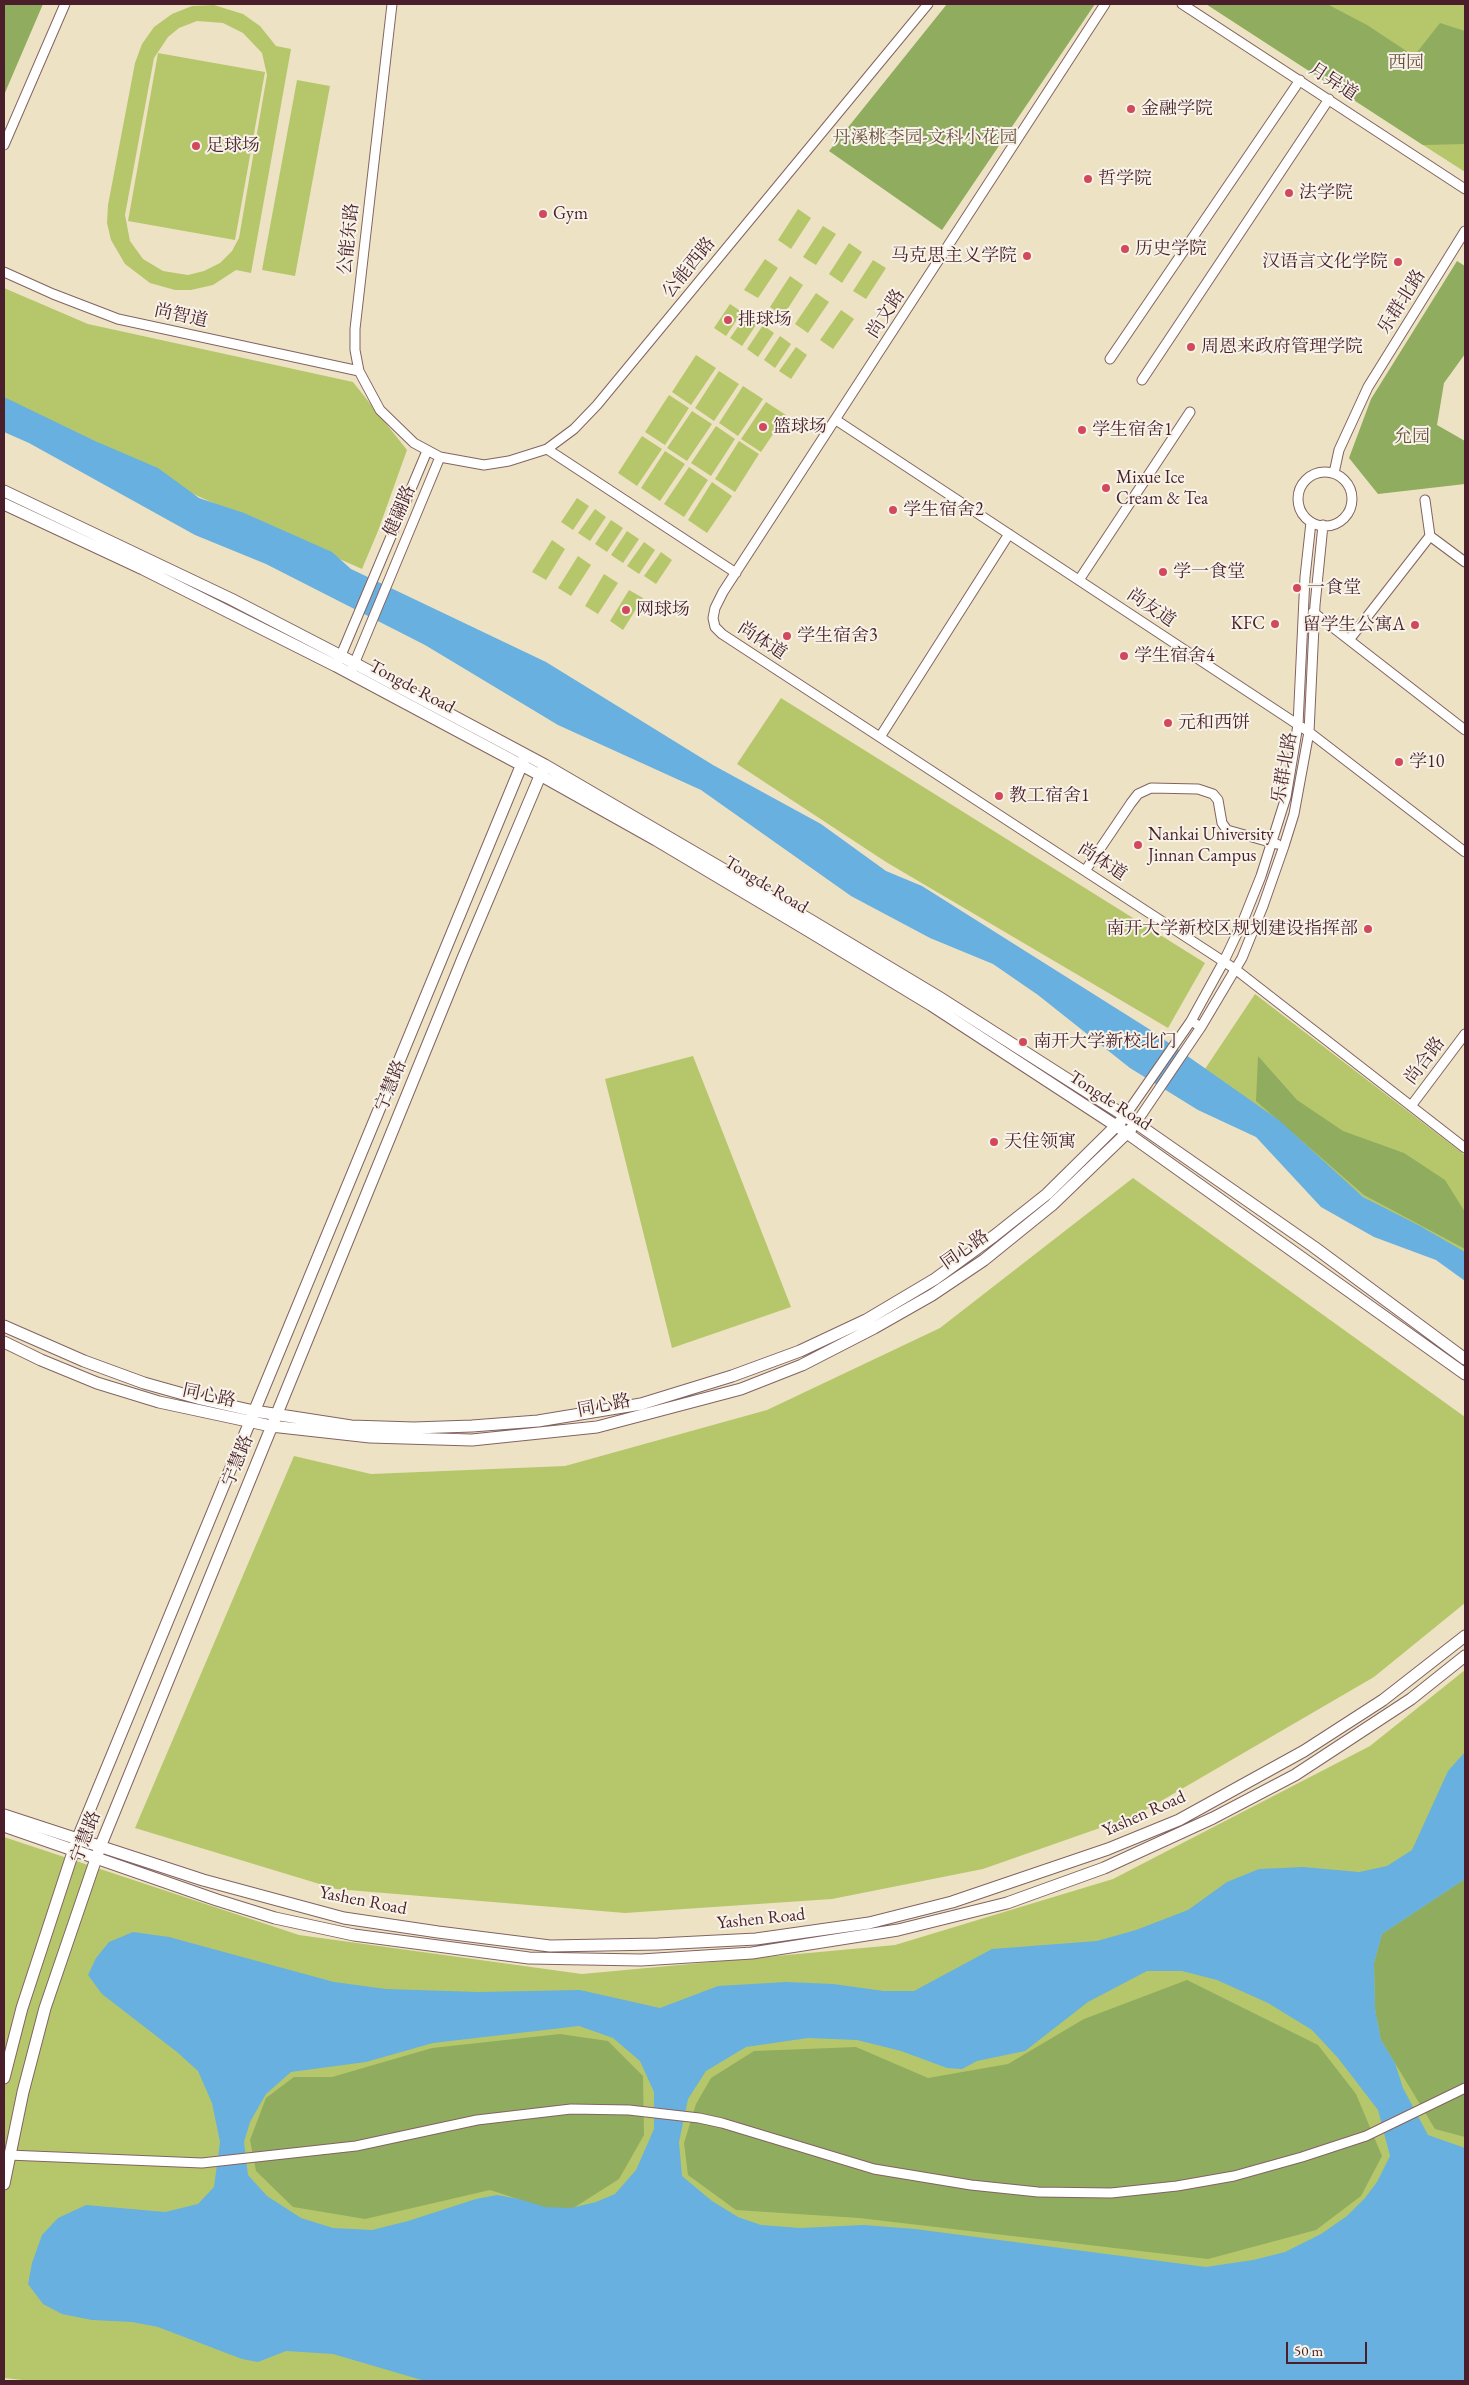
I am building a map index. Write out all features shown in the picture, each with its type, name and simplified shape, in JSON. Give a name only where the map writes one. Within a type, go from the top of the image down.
[{"type":"main road","name":"Tongde Road","points":[[4,491],[231,599],[352,669],[523,759],[807,930],[931,1005],[1127,1133],[1306,1258],[1465,1374]]},
{"type":"main road","name":"Tongde Road","points":[[4,504],[338,661]]},
{"type":"main road","name":"宁慧路","points":[[4,2078],[22,2008],[75,1845],[523,759]]},
{"type":"main road","name":"Tongde Road","points":[[542,770],[662,832],[920,986],[1136,1123],[1314,1247],[1465,1359]]},
{"type":"main road","name":"宁慧路","points":[[4,2184],[5,2154],[45,2008],[98,1852],[270,1426],[542,770]]},
{"type":"main road","name":"同心路","points":[[4,1326],[84,1362],[144,1383],[254,1411],[360,1426],[414,1428],[510,1423],[641,1404],[732,1376],[800,1351],[866,1320],[935,1279],[1047,1194],[1125,1116]]},
{"type":"main road","name":"同心路","points":[[4,1342],[41,1360],[97,1383],[159,1402],[270,1426],[370,1437],[472,1440],[598,1427],[741,1389],[802,1365],[874,1328],[984,1260],[1052,1206],[1136,1123]]},
{"type":"main road","name":"Yashen Road","points":[[4,1826],[344,1918],[550,1946],[658,1944],[756,1939],[868,1923],[952,1902],[1108,1849],[1179,1820],[1304,1752],[1383,1700],[1465,1636]]},
{"type":"main road","name":"Yashen Road","points":[[98,1852],[267,1915],[354,1935],[529,1958],[641,1960],[752,1953],[898,1930],[1007,1903],[1104,1868],[1213,1818],[1294,1775],[1411,1699],[1465,1656]]},
{"type":"main road","name":"Yashen Road","points":[[4,1815],[75,1845]]},
{"type":"street","points":[[4,145],[65,4]]},
{"type":"street","name":"公能东路","points":[[392,4],[355,329],[355,350],[359,371],[380,410],[414,443],[427,450]]},
{"type":"street","name":"公能西路","points":[[427,450],[440,456],[484,465],[509,461],[548,449],[574,429],[597,406],[928,4]]},
{"type":"street","name":"尚文路","points":[[713,618],[715,608],[736,573],[1106,4]]},
{"type":"street","name":"月异道","points":[[1182,4],[1465,189]]},
{"type":"street","points":[[1110,359],[1300,80]]},
{"type":"street","points":[[1142,380],[1328,99]]},
{"type":"street","name":"乐群北路","points":[[1334,474],[1342,443],[1368,386],[1465,231]]},
{"type":"street","name":"尚智道","points":[[4,272],[52,294],[118,319],[359,371]]},
{"type":"street","points":[[1078,580],[1190,412]]},
{"type":"street","name":"尚友道","points":[[836,420],[1309,732],[1465,852]]},
{"type":"street","points":[[548,449],[736,573]]},
{"type":"street","name":"健翮路","points":[[338,661],[427,450]]},
{"type":"street","name":"健翮路","points":[[352,669],[440,456]]},
{"type":"street","points":[[1319,473],[1334,474],[1346,482],[1350,489],[1351,504],[1344,517],[1338,522],[1323,525],[1311,522],[1305,517],[1298,502],[1301,486],[1306,480],[1319,473]]},
{"type":"street","points":[[1349,640],[1430,536],[1426,500]]},
{"type":"street","name":"乐群北路","points":[[1125,1116],[1191,1021],[1224,962],[1243,921],[1272,842],[1286,797],[1298,725],[1304,606],[1311,522]]},
{"type":"street","name":"乐群北路","points":[[1136,1123],[1201,1027],[1235,969],[1263,906],[1284,846],[1294,814],[1309,732],[1315,614],[1323,525]]},
{"type":"street","points":[[880,737],[1009,534]]},
{"type":"street","points":[[1430,536],[1465,562]]},
{"type":"street","points":[[1304,606],[1465,730]]},
{"type":"street","name":"尚体道","points":[[713,618],[715,627],[722,634],[1235,969],[1465,1148]]},
{"type":"street","points":[[1085,871],[1138,794],[1151,788],[1198,789],[1213,794],[1218,800],[1222,823],[1227,830],[1284,846]]},
{"type":"street","points":[[1191,1021],[1201,1027]]},
{"type":"street","name":"尚合路","points":[[1411,1106],[1465,1034]]},
{"type":"street","points":[[5,2154],[202,2162],[268,2157],[356,2146],[477,2120],[571,2109],[629,2110],[699,2118],[874,2169],[971,2185],[1038,2192],[1112,2193],[1177,2186],[1234,2176],[1366,2136],[1465,2088]]},
{"type":"green space","points":[[4,4],[43,4],[4,95]]},
{"type":"green space","name":"丹溪桃李园-文科小花园","points":[[947,4],[1095,4],[942,230],[829,151]]},
{"type":"green space","name":"西园","points":[[1206,4],[1465,4],[1465,172],[1423,145]]},
{"type":"green space","name":"西园","points":[[1206,4],[1327,4],[1367,25],[1414,56],[1440,23],[1465,31],[1465,144],[1423,145]]},
{"type":"green space","points":[[214,5],[243,14],[260,26],[276,46],[291,49],[251,273],[236,270],[213,285],[191,290],[175,290],[150,283],[125,264],[111,240],[107,223],[108,205],[135,63],[142,44],[154,27],[172,14],[192,6]],"holes":[[[197,21],[223,23],[243,33],[262,53],[267,75],[239,238],[232,251],[220,263],[204,271],[188,275],[163,271],[143,259],[130,241],[125,215],[154,58],[168,37],[179,28]]]},
{"type":"green space","name":"足球场","points":[[158,53],[265,72],[235,240],[128,221]]},
{"type":"green space","points":[[297,80],[330,86],[295,276],[262,270]]},
{"type":"green space","points":[[798,209],[811,218],[791,249],[778,240]]},
{"type":"green space","points":[[823,226],[836,234],[816,265],[803,257]]},
{"type":"green space","points":[[849,243],[862,252],[842,283],[829,274]]},
{"type":"green space","points":[[765,259],[778,268],[758,298],[744,290]]},
{"type":"green space","points":[[873,260],[886,268],[866,299],[853,291]]},
{"type":"green space","name":"允园","points":[[1457,261],[1465,266],[1465,354],[1444,383],[1437,425],[1465,441],[1465,484],[1378,494],[1349,458],[1371,399]]},
{"type":"green space","points":[[790,276],[803,285],[783,316],[770,307]]},
{"type":"green space","points":[[4,288],[88,324],[353,382],[407,450],[378,531],[362,569],[4,410]]},
{"type":"green space","points":[[816,293],[829,302],[808,333],[795,324]]},
{"type":"green space","name":"排球场","points":[[730,304],[742,312],[726,336],[714,328]]},
{"type":"green space","points":[[841,310],[854,319],[833,349],[820,340]]},
{"type":"green space","name":"排球场","points":[[747,314],[758,322],[742,346],[730,338]]},
{"type":"green space","name":"排球场","points":[[763,325],[774,333],[758,357],[747,349]]},
{"type":"green space","name":"排球场","points":[[780,336],[791,344],[775,368],[764,360]]},
{"type":"green space","name":"排球场","points":[[796,347],[807,355],[791,379],[779,371]]},
{"type":"green space","points":[[696,355],[716,368],[691,405],[672,392]]},
{"type":"green space","name":"篮球场","points":[[719,371],[739,384],[714,421],[695,408]]},
{"type":"green space","name":"篮球场","points":[[743,386],[763,399],[738,436],[719,423]]},
{"type":"green space","points":[[669,395],[689,408],[665,445],[645,432]]},
{"type":"green space","name":"篮球场","points":[[766,402],[786,415],[761,452],[741,439]]},
{"type":"green space","points":[[692,411],[712,424],[687,461],[667,448]]},
{"type":"green space","name":"篮球场","points":[[716,426],[735,439],[711,476],[691,463]]},
{"type":"green space","points":[[642,436],[662,449],[637,486],[618,473]]},
{"type":"green space","name":"篮球场","points":[[739,441],[759,454],[735,492],[715,479]]},
{"type":"green space","points":[[665,451],[685,464],[660,501],[641,488]]},
{"type":"green space","points":[[689,467],[708,480],[684,517],[664,504]]},
{"type":"green space","points":[[712,482],[732,496],[707,533],[688,520]]},
{"type":"green space","points":[[577,498],[589,506],[573,530],[561,522]]},
{"type":"green space","points":[[595,509],[606,517],[590,541],[578,533]]},
{"type":"green space","points":[[611,520],[623,528],[607,552],[595,544]]},
{"type":"green space","points":[[627,531],[639,539],[623,563],[611,555]]},
{"type":"green space","points":[[552,540],[565,549],[546,580],[532,572]]},
{"type":"green space","points":[[644,542],[655,550],[639,574],[627,566]]},
{"type":"green space","points":[[661,552],[672,560],[656,584],[644,576]]},
{"type":"green space","points":[[578,556],[591,565],[571,596],[558,588]]},
{"type":"green space","name":"网球场","points":[[604,574],[618,583],[598,614],[585,606]]},
{"type":"green space","name":"网球场","points":[[629,590],[643,598],[623,630],[610,621]]},
{"type":"green space","points":[[781,698],[1205,963],[1168,1028],[886,862],[737,764]]},
{"type":"green space","points":[[1255,994],[1465,1155],[1465,1255],[1363,1197],[1205,1069]]},
{"type":"green space","points":[[693,1056],[791,1307],[672,1348],[605,1079]]},
{"type":"green space","points":[[1258,1056],[1297,1100],[1343,1131],[1404,1153],[1445,1180],[1465,1212],[1465,1249],[1364,1195],[1256,1101]]},
{"type":"green space","points":[[1133,1178],[1465,1417],[1465,1603],[1374,1677],[1137,1815],[983,1869],[832,1899],[625,1913],[336,1889],[135,1828],[294,1456],[371,1474],[565,1466],[767,1410],[940,1328]]},
{"type":"green space","points":[[1465,1670],[1465,2381],[32,2381],[4,2378],[4,1837],[299,1935],[582,1974],[895,1945],[1113,1879],[1370,1746]]},
{"type":"green space","points":[[1465,1879],[1465,2137],[1435,2129],[1381,2040],[1375,2009],[1374,1963],[1382,1934]]},
{"type":"green space","points":[[1187,1980],[1318,2045],[1356,2094],[1382,2156],[1361,2196],[1316,2230],[1208,2259],[859,2218],[736,2210],[688,2175],[684,2143],[696,2104],[711,2078],[754,2051],[856,2047],[928,2078],[1008,2064],[1084,2019]]},
{"type":"green space","points":[[560,2034],[608,2041],[643,2076],[644,2135],[619,2179],[564,2214],[490,2190],[365,2219],[293,2207],[256,2171],[250,2140],[266,2098],[294,2077],[332,2077],[432,2048]]},
{"type":"water","points":[[4,397],[95,441],[158,468],[199,498],[244,513],[332,552],[351,569],[546,662],[713,765],[821,824],[886,871],[922,886],[1149,1029],[1280,1121],[1363,1197],[1420,1226],[1465,1252],[1465,1281],[1436,1260],[1374,1237],[1321,1207],[1256,1137],[1198,1110],[1130,1068],[1038,995],[993,964],[930,938],[851,896],[701,790],[558,725],[425,645],[266,564],[195,535],[29,443],[4,432]]},
{"type":"water","points":[[1465,1752],[1465,1879],[1382,1934],[1374,1963],[1375,2009],[1381,2040],[1395,2063],[1403,2088],[1428,2135],[1465,2148],[1465,2381],[425,2381],[333,2354],[286,2351],[258,2362],[242,2359],[158,2327],[132,2322],[92,2320],[62,2314],[43,2304],[28,2284],[32,2263],[42,2235],[58,2218],[86,2205],[165,2212],[198,2204],[214,2187],[220,2142],[212,2103],[198,2071],[177,2052],[102,1994],[88,1975],[96,1958],[109,1942],[133,1932],[169,1937],[334,1982],[386,1989],[478,1992],[580,1990],[660,2008],[718,1986],[786,1982],[833,1984],[884,1991],[914,1991],[992,1949],[1097,1941],[1136,1930],[1188,1910],[1227,1882],[1259,1869],[1303,1867],[1359,1872],[1387,1866],[1412,1850],[1448,1771]],"holes":[[[1147,1971],[1182,1971],[1217,1980],[1268,2003],[1312,2030],[1338,2058],[1378,2110],[1390,2156],[1377,2182],[1365,2198],[1347,2216],[1321,2234],[1285,2252],[1253,2260],[1206,2267],[915,2229],[864,2225],[800,2228],[761,2225],[738,2217],[712,2201],[682,2176],[679,2142],[688,2099],[706,2071],[746,2047],[808,2038],[857,2040],[901,2051],[947,2068],[962,2069],[977,2061],[1025,2051],[1088,2002]],[[579,2026],[613,2038],[640,2061],[654,2092],[654,2129],[636,2170],[615,2194],[596,2202],[571,2208],[545,2207],[497,2195],[476,2199],[408,2221],[372,2230],[333,2228],[301,2218],[267,2196],[248,2175],[244,2142],[250,2122],[266,2094],[291,2072],[366,2062],[433,2043]]]},
{"type":"place","name":"金融学院","points":[[1131,109]]},
{"type":"place","name":"足球场","points":[[196,146]]},
{"type":"place","name":"哲学院","points":[[1088,179]]},
{"type":"place","name":"法学院","points":[[1289,193]]},
{"type":"place","name":"Gym","points":[[543,214]]},
{"type":"place","name":"历史学院","points":[[1125,249]]},
{"type":"place","name":"马克思主义学院","points":[[1027,256]]},
{"type":"place","name":"汉语言文化学院","points":[[1398,262]]},
{"type":"place","name":"排球场","points":[[728,320]]},
{"type":"place","name":"周恩来政府管理学院","points":[[1191,347]]},
{"type":"place","name":"篮球场","points":[[763,427]]},
{"type":"place","name":"学生宿舍1","points":[[1082,430]]},
{"type":"place","name":"Mixue Ice Cream & Tea","points":[[1106,488]]},
{"type":"place","name":"学生宿舍2","points":[[893,510]]},
{"type":"place","name":"学一食堂","points":[[1163,572]]},
{"type":"place","name":"一食堂","points":[[1297,588]]},
{"type":"place","name":"网球场","points":[[626,610]]},
{"type":"place","name":"KFC","points":[[1275,624]]},
{"type":"place","name":"留学生公寓A","points":[[1415,625]]},
{"type":"place","name":"学生宿舍3","points":[[787,636]]},
{"type":"place","name":"学生宿舍4","points":[[1124,656]]},
{"type":"place","name":"元和西饼","points":[[1168,723]]},
{"type":"place","name":"学10","points":[[1399,762]]},
{"type":"place","name":"教工宿舍1","points":[[999,796]]},
{"type":"place","name":"Nankai University Jinnan Campus","points":[[1138,845]]},
{"type":"place","name":"南开大学新校区规划建设指挥部","points":[[1368,929]]},
{"type":"place","name":"南开大学新校北门","points":[[1023,1042]]},
{"type":"place","name":"天住领寓","points":[[994,1142]]}]
